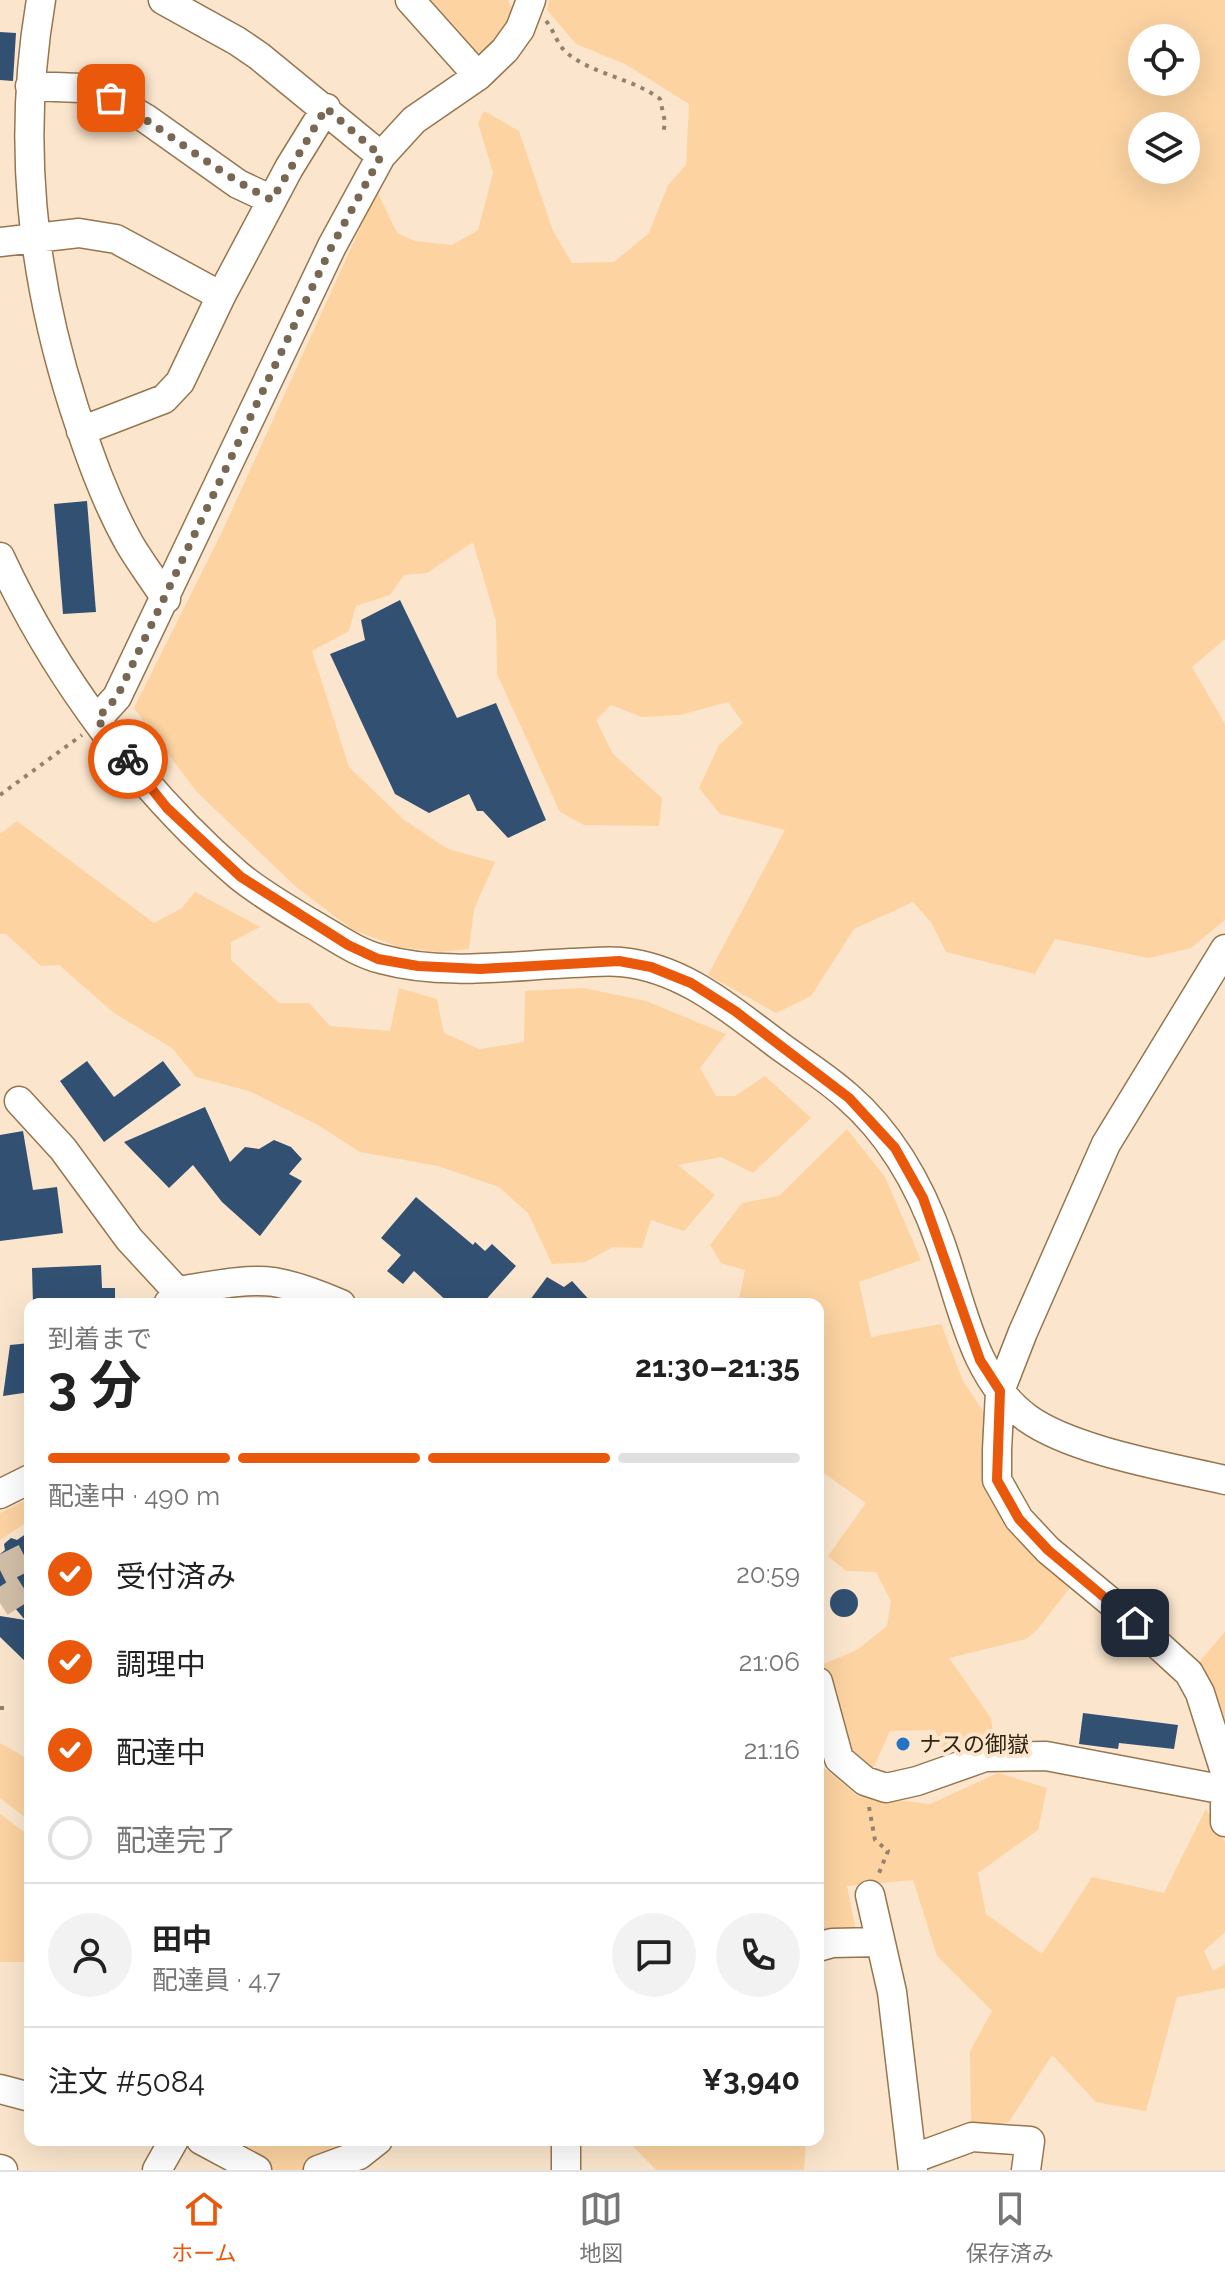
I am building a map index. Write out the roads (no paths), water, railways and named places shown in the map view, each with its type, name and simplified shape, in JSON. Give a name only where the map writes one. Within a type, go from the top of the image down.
[{"type":"street","points":[[41,0],[30,86],[29,165],[34,239],[56,353],[95,470],[129,542],[166,599]]},
{"type":"street","points":[[163,0],[194,7],[326,108],[381,156]]},
{"type":"street","points":[[410,0],[478,76]]},
{"type":"street","points":[[97,719],[117,697],[332,246],[381,156],[414,120],[478,76],[505,50],[520,29],[528,2]]},
{"type":"street","points":[[30,86],[80,88],[111,98],[145,118],[238,184],[272,200]]},
{"type":"street","points":[[81,431],[164,399],[180,382],[272,200],[326,108]]},
{"type":"street","points":[[0,242],[79,233],[116,239],[221,296]]},
{"type":"street","points":[[0,557],[38,628],[97,719],[167,808],[241,877],[297,915],[378,959],[418,966],[480,969],[619,961],[651,967],[691,983],[735,1011],[849,1098],[895,1148],[923,1198],[980,1360],[1000,1391],[1029,1419],[1080,1444],[1225,1480]]},
{"type":"street","points":[[1225,949],[1106,1144],[1023,1332],[1000,1391],[997,1480],[1019,1519],[1048,1550],[1189,1673],[1200,1693],[1225,1772]]},
{"type":"street","points":[[19,1101],[63,1149],[173,1297],[220,1285],[272,1282],[327,1298]]},
{"type":"street","points":[[0,1494],[24,1482]]},
{"type":"street","points":[[824,1704],[839,1759],[865,1781],[886,1788],[917,1781],[985,1757],[1046,1756],[1225,1790]]},
{"type":"street","points":[[1225,1779],[1225,1822]]},
{"type":"street","points":[[870,1895],[892,1992],[913,2165],[972,2137],[1030,2141],[1026,2170]]},
{"type":"street","points":[[824,1945],[880,1942]]},
{"type":"street","points":[[0,2089],[24,2095]]},
{"type":"street","points":[[157,2170],[171,2146]]},
{"type":"street","points":[[212,2146],[257,2170]]},
{"type":"street","points":[[318,2170],[359,2155],[370,2146]]},
{"type":"street","points":[[566,2146],[566,2170]]},
{"type":"tunnel","points":[[0,1570],[24,1558]]},
{"type":"tunnel","points":[[0,1603],[24,1588]]},
{"type":"place","name":"ナスの御嶽","points":[[903,1744]]}]
